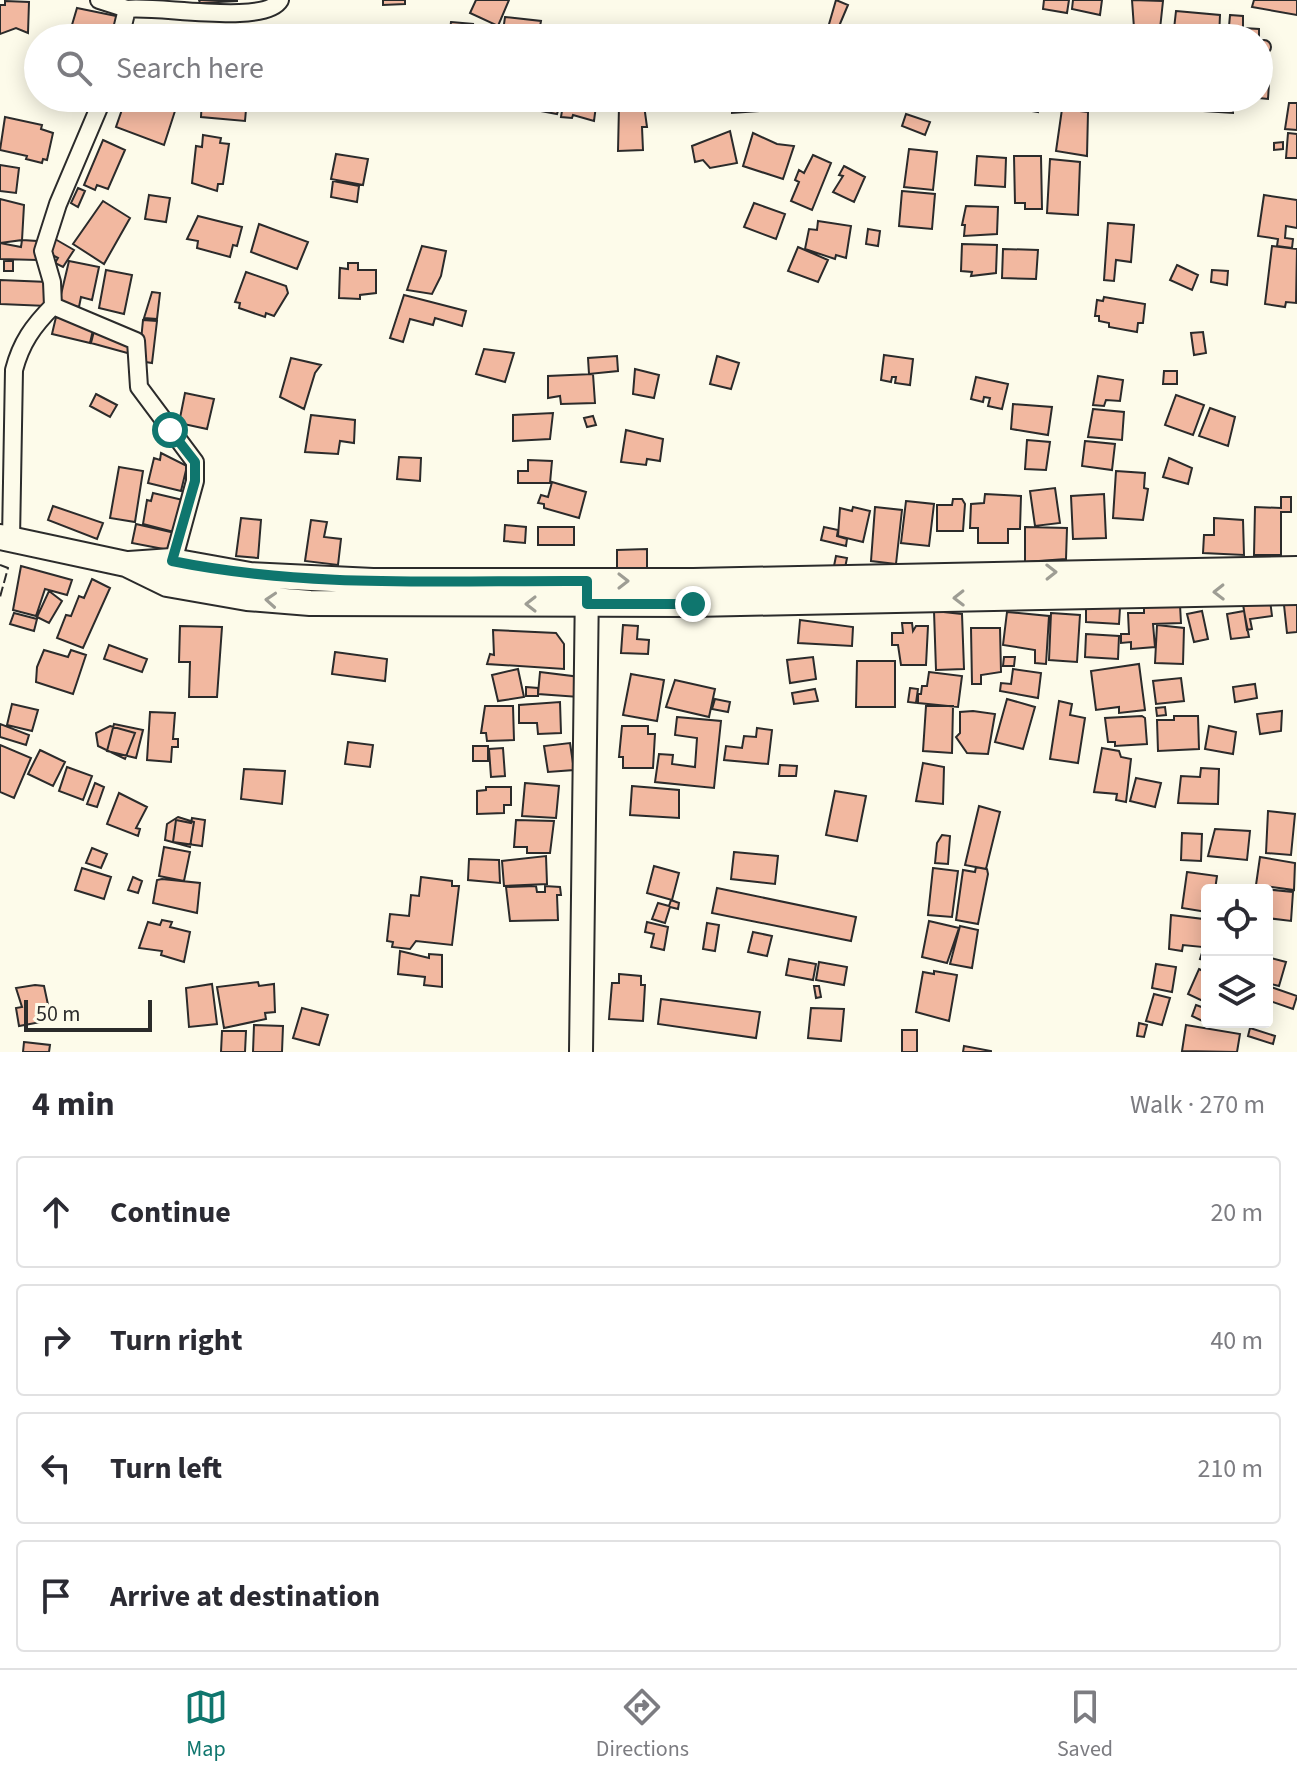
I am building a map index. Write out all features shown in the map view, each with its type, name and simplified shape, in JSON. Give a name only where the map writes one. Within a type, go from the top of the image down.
[{"type":"main road","points":[[5,538],[170,572],[587,592],[1297,592]]},
{"type":"main road","points":[[587,592],[1297,569]]},
{"type":"street","points":[[99,0],[127,9],[148,6],[227,13],[270,10],[280,0]]},
{"type":"street","points":[[123,24],[127,9]]},
{"type":"street","points":[[5,538],[14,370],[20,348],[33,326],[53,306],[52,282],[43,251],[58,204],[97,112]]},
{"type":"street","points":[[53,306],[136,341],[139,387],[195,462],[195,481],[170,572]]},
{"type":"street","points":[[581,1052],[587,592]]},
{"type":"building","points":[[199,0],[237,0],[237,1],[200,3]]},
{"type":"building","points":[[383,0],[405,0],[405,4],[383,5]]},
{"type":"building","points":[[476,0],[509,0],[499,24],[470,13]]},
{"type":"building","points":[[836,0],[848,5],[840,24],[829,24]]},
{"type":"building","points":[[1044,0],[1069,0],[1067,13],[1043,9]]},
{"type":"building","points":[[1073,0],[1102,0],[1100,15],[1072,9]]},
{"type":"building","points":[[1132,0],[1163,1],[1161,24],[1134,24]]},
{"type":"building","points":[[1254,0],[1297,0],[1297,15],[1252,7]]},
{"type":"building","points":[[5,1],[29,2],[28,24],[24,24],[24,31],[16,28],[0,34],[0,5],[5,5]]},
{"type":"building","points":[[77,8],[121,17],[119,24],[72,24]]},
{"type":"building","points":[[1176,11],[1220,15],[1220,24],[1175,24]]},
{"type":"building","points":[[1230,15],[1243,16],[1243,24],[1229,24]]},
{"type":"building","points":[[505,17],[541,21],[540,24],[504,24]]},
{"type":"building","points":[[1289,103],[1297,103],[1297,130],[1285,129]]},
{"type":"building","points":[[121,112],[175,112],[164,145],[116,127]]},
{"type":"building","points":[[201,112],[246,112],[245,121],[201,117]]},
{"type":"building","points":[[562,112],[595,112],[594,121],[573,115],[572,118],[561,117]]},
{"type":"building","points":[[619,112],[645,112],[647,127],[642,127],[643,150],[618,151]]},
{"type":"building","points":[[1062,112],[1088,112],[1087,156],[1056,151]]},
{"type":"building","points":[[906,114],[930,122],[925,135],[902,126]]},
{"type":"building","points":[[5,117],[42,125],[41,129],[53,133],[47,160],[43,159],[42,163],[0,150]]},
{"type":"building","points":[[730,131],[737,163],[710,168],[703,160],[695,162],[692,146]]},
{"type":"building","points":[[753,133],[777,144],[794,146],[783,179],[743,166]]},
{"type":"building","points":[[1288,133],[1297,134],[1297,158],[1286,158]]},
{"type":"building","points":[[203,135],[221,138],[220,143],[229,144],[223,184],[218,184],[217,191],[192,183],[196,146],[202,147]]},
{"type":"building","points":[[103,140],[125,150],[108,189],[97,185],[95,190],[84,185]]},
{"type":"building","points":[[1283,142],[1283,149],[1274,150],[1274,143]]},
{"type":"building","points":[[909,149],[937,152],[933,190],[904,187]]},
{"type":"building","points":[[336,154],[368,159],[363,185],[331,179]]},
{"type":"building","points":[[813,155],[831,163],[812,210],[791,201],[799,182],[795,180],[799,170],[804,173]]},
{"type":"building","points":[[977,156],[1006,158],[1005,187],[975,185]]},
{"type":"building","points":[[1014,156],[1041,156],[1042,209],[1025,209],[1025,203],[1015,203]]},
{"type":"building","points":[[1050,159],[1080,162],[1078,215],[1047,213]]},
{"type":"building","points":[[0,165],[19,168],[16,193],[0,191]]},
{"type":"building","points":[[844,166],[865,177],[854,202],[833,192],[843,176],[839,175]]},
{"type":"building","points":[[333,181],[359,186],[357,202],[331,197]]},
{"type":"building","points":[[78,188],[85,191],[78,207],[71,203]]},
{"type":"building","points":[[902,191],[935,194],[932,229],[899,226]]},
{"type":"building","points":[[149,195],[170,198],[166,222],[145,219]]},
{"type":"building","points":[[1264,195],[1297,200],[1297,228],[1286,226],[1285,238],[1293,239],[1292,248],[1277,246],[1278,239],[1258,236]]},
{"type":"building","points":[[0,199],[24,205],[22,240],[0,243]]},
{"type":"building","points":[[103,201],[130,218],[104,264],[73,244]]},
{"type":"building","points":[[754,203],[785,214],[776,239],[744,227]]},
{"type":"building","points":[[966,206],[998,207],[997,234],[964,236],[965,225],[962,225]]},
{"type":"building","points":[[198,216],[242,227],[237,246],[233,245],[230,257],[197,248],[198,241],[187,239]]},
{"type":"building","points":[[818,221],[851,226],[846,258],[836,255],[835,259],[805,249],[809,229],[817,230]]},
{"type":"building","points":[[1108,223],[1134,225],[1131,262],[1116,260],[1114,281],[1104,280]]},
{"type":"building","points":[[259,224],[308,242],[297,269],[251,252]]},
{"type":"building","points":[[868,229],[880,231],[878,246],[866,244]]},
{"type":"building","points":[[55,239],[74,250],[63,267],[55,263],[58,258],[47,252]]},
{"type":"building","points":[[22,240],[37,241],[37,260],[0,259],[0,243],[21,247]]},
{"type":"building","points":[[962,244],[997,245],[996,273],[971,276],[972,272],[961,271]]},
{"type":"building","points":[[422,246],[446,251],[441,276],[432,294],[407,290]]},
{"type":"building","points":[[1272,246],[1297,249],[1296,303],[1286,302],[1285,307],[1265,304]]},
{"type":"building","points":[[798,247],[828,260],[818,282],[788,271]]},
{"type":"building","points":[[1003,249],[1038,250],[1036,279],[1002,278]]},
{"type":"building","points":[[4,261],[13,261],[13,271],[4,271]]},
{"type":"building","points":[[69,261],[99,267],[92,300],[81,297],[79,307],[59,303]]},
{"type":"building","points":[[348,263],[358,263],[358,270],[376,270],[376,293],[360,295],[360,299],[339,298],[340,268],[348,269]]},
{"type":"building","points":[[1177,265],[1198,275],[1192,290],[1170,280]]},
{"type":"building","points":[[106,270],[132,275],[124,314],[99,308]]},
{"type":"building","points":[[1212,270],[1228,271],[1227,285],[1211,282]]},
{"type":"building","points":[[246,272],[286,286],[288,293],[274,316],[266,313],[265,317],[239,308],[240,303],[235,302]]},
{"type":"building","points":[[0,280],[48,282],[47,306],[0,304]]},
{"type":"building","points":[[152,292],[160,293],[157,319],[144,318]]},
{"type":"building","points":[[404,295],[466,311],[462,326],[435,318],[433,325],[410,319],[403,342],[390,338]]},
{"type":"building","points":[[1104,297],[1145,304],[1143,323],[1138,323],[1137,332],[1109,327],[1109,323],[1099,321],[1099,316],[1095,316],[1097,300],[1103,301]]},
{"type":"building","points":[[56,317],[88,325],[93,330],[90,343],[52,334]]},
{"type":"building","points":[[143,320],[157,321],[152,363],[139,361]]},
{"type":"building","points":[[94,331],[134,342],[131,354],[91,343]]},
{"type":"building","points":[[1203,332],[1206,353],[1194,355],[1191,333]]},
{"type":"building","points":[[484,349],[514,353],[505,382],[476,374]]},
{"type":"building","points":[[884,355],[913,359],[910,385],[895,383],[896,377],[892,377],[891,382],[881,380]]},
{"type":"building","points":[[617,356],[618,371],[589,374],[588,358]]},
{"type":"building","points":[[717,356],[739,363],[731,389],[710,384]]},
{"type":"building","points":[[291,358],[321,365],[315,373],[304,409],[280,397]]},
{"type":"building","points":[[635,369],[659,375],[654,398],[633,394]]},
{"type":"building","points":[[1164,371],[1177,371],[1177,384],[1163,384]]},
{"type":"building","points":[[593,374],[595,403],[561,404],[560,396],[548,398],[548,376]]},
{"type":"building","points":[[1098,376],[1123,380],[1120,401],[1106,400],[1104,406],[1093,405]]},
{"type":"building","points":[[976,377],[1008,384],[1002,409],[988,406],[990,398],[984,397],[983,402],[971,399]]},
{"type":"building","points":[[185,393],[214,399],[207,429],[179,423]]},
{"type":"building","points":[[96,394],[117,405],[110,417],[90,406]]},
{"type":"building","points":[[1176,395],[1204,405],[1193,435],[1165,425]]},
{"type":"building","points":[[1013,404],[1052,407],[1048,435],[1011,429]]},
{"type":"building","points":[[1210,408],[1235,417],[1228,446],[1199,436]]},
{"type":"building","points":[[1093,409],[1124,412],[1122,440],[1088,437]]},
{"type":"building","points":[[553,413],[550,439],[513,441],[513,415]]},
{"type":"building","points":[[311,415],[355,420],[354,443],[340,441],[338,454],[305,452]]},
{"type":"building","points":[[593,416],[596,425],[587,427],[584,418]]},
{"type":"building","points":[[626,430],[663,439],[660,461],[647,459],[646,465],[621,462]]},
{"type":"building","points":[[1027,440],[1050,442],[1046,470],[1025,469]]},
{"type":"building","points":[[1085,441],[1115,444],[1112,470],[1082,466]]},
{"type":"building","points":[[161,453],[187,466],[181,491],[148,483],[154,458],[160,460]]},
{"type":"building","points":[[399,457],[421,458],[420,481],[397,479]]},
{"type":"building","points":[[1169,458],[1192,468],[1188,484],[1163,477]]},
{"type":"building","points":[[528,460],[552,461],[550,483],[518,483],[518,471],[528,471]]},
{"type":"building","points":[[119,467],[143,471],[135,522],[110,518]]},
{"type":"building","points":[[1116,471],[1145,473],[1144,488],[1148,489],[1143,520],[1113,518]]},
{"type":"building","points":[[552,482],[586,492],[579,518],[544,508],[544,504],[538,503],[541,495],[548,497]]},
{"type":"building","points":[[1055,488],[1060,523],[1035,526],[1030,491]]},
{"type":"building","points":[[153,493],[187,501],[174,532],[143,524],[147,500],[151,501]]},
{"type":"building","points":[[985,494],[1021,496],[1020,529],[1008,529],[1008,543],[978,543],[978,528],[970,528],[971,504],[984,503]]},
{"type":"building","points":[[1104,494],[1106,538],[1073,539],[1071,496]]},
{"type":"building","points":[[1281,497],[1291,497],[1291,512],[1281,512],[1281,555],[1254,555],[1255,507],[1281,508]]},
{"type":"building","points":[[953,499],[962,499],[965,504],[963,531],[937,531],[937,505],[952,505]]},
{"type":"building","points":[[906,501],[934,504],[929,546],[901,543]]},
{"type":"building","points":[[53,506],[103,523],[97,539],[48,520]]},
{"type":"building","points":[[853,507],[870,511],[863,542],[838,536],[840,508],[852,511]]},
{"type":"building","points":[[875,507],[902,510],[896,564],[871,561]]},
{"type":"building","points":[[241,518],[261,520],[258,558],[236,556]]},
{"type":"building","points":[[1214,518],[1243,520],[1244,555],[1203,553],[1204,535],[1214,535]]},
{"type":"building","points":[[311,520],[327,522],[324,537],[341,539],[338,565],[305,561]]},
{"type":"building","points":[[136,524],[175,533],[174,551],[132,543]]},
{"type":"building","points":[[505,525],[526,527],[525,543],[504,541]]},
{"type":"building","points":[[538,527],[574,527],[574,545],[538,545]]},
{"type":"building","points":[[824,527],[838,530],[837,536],[847,539],[846,546],[821,540]]},
{"type":"building","points":[[1025,527],[1067,528],[1066,559],[1025,562]]},
{"type":"building","points":[[647,549],[647,569],[617,570],[617,550]]},
{"type":"building","points":[[836,556],[847,558],[845,568],[834,566]]},
{"type":"building","points":[[21,566],[72,580],[67,595],[45,589],[36,616],[13,610]]},
{"type":"building","points":[[92,579],[110,588],[83,648],[57,638],[66,615],[71,616],[79,596],[84,598]]},
{"type":"building","points":[[49,591],[62,601],[49,623],[37,617]]},
{"type":"building","points":[[1270,600],[1272,616],[1250,619],[1252,629],[1247,630],[1243,604]]},
{"type":"building","points":[[1297,604],[1297,632],[1287,633],[1284,605]]},
{"type":"building","points":[[1180,605],[1181,623],[1153,624],[1155,647],[1131,649],[1131,642],[1121,643],[1121,634],[1129,634],[1128,613],[1144,613],[1144,607]]},
{"type":"building","points":[[1086,607],[1120,608],[1119,624],[1086,622]]},
{"type":"building","points":[[934,611],[962,614],[964,669],[936,670]]},
{"type":"building","points":[[1202,611],[1208,639],[1194,642],[1187,614]]},
{"type":"building","points":[[1244,611],[1249,637],[1231,639],[1227,614]]},
{"type":"building","points":[[1007,612],[1049,616],[1046,664],[1035,663],[1035,650],[1003,645]]},
{"type":"building","points":[[14,613],[37,619],[34,631],[10,624]]},
{"type":"building","points":[[1051,613],[1080,615],[1077,662],[1049,660]]},
{"type":"building","points":[[800,620],[853,627],[852,646],[798,643]]},
{"type":"building","points":[[902,623],[912,623],[913,631],[916,626],[928,626],[926,665],[901,665],[898,645],[892,645],[892,633],[903,633]]},
{"type":"building","points":[[623,625],[638,626],[637,639],[649,640],[648,654],[621,653]]},
{"type":"building","points":[[1157,625],[1184,628],[1183,664],[1155,663]]},
{"type":"building","points":[[180,626],[222,627],[217,697],[189,697],[190,662],[179,662]]},
{"type":"building","points":[[971,628],[1000,628],[1001,672],[981,675],[981,684],[972,684]]},
{"type":"building","points":[[493,630],[556,633],[564,644],[564,669],[487,664],[490,654],[494,655]]},
{"type":"building","points":[[1086,634],[1119,636],[1118,659],[1085,657]]},
{"type":"building","points":[[109,645],[147,659],[142,672],[104,659]]},
{"type":"building","points":[[44,650],[68,657],[71,650],[86,655],[73,694],[36,682],[37,667]]},
{"type":"building","points":[[335,652],[387,659],[385,681],[332,674]]},
{"type":"building","points":[[813,657],[816,679],[790,683],[787,660]]},
{"type":"building","points":[[1004,657],[1015,657],[1014,666],[1003,666]]},
{"type":"building","points":[[857,661],[895,661],[895,707],[856,707]]},
{"type":"building","points":[[1139,664],[1145,710],[1119,713],[1119,707],[1096,710],[1091,671]]},
{"type":"building","points":[[518,669],[524,697],[498,701],[492,675]]},
{"type":"building","points":[[1013,669],[1041,673],[1038,698],[1000,691],[1001,683],[1011,684]]},
{"type":"building","points":[[540,672],[580,677],[579,697],[538,694]]},
{"type":"building","points":[[929,672],[962,676],[958,707],[918,703],[918,694],[921,694],[922,686],[927,686]]},
{"type":"building","points":[[631,674],[664,680],[657,721],[623,715]]},
{"type":"building","points":[[1181,678],[1184,701],[1156,704],[1153,681]]},
{"type":"building","points":[[675,680],[715,689],[709,717],[666,707]]},
{"type":"building","points":[[1255,684],[1257,698],[1235,702],[1233,687]]},
{"type":"building","points":[[526,687],[538,688],[538,696],[526,696]]},
{"type":"building","points":[[910,688],[918,689],[916,703],[908,702]]},
{"type":"building","points":[[815,689],[818,701],[794,704],[792,693]]},
{"type":"building","points":[[715,699],[730,702],[728,712],[712,709]]},
{"type":"building","points":[[1007,699],[1035,707],[1023,749],[995,742]]},
{"type":"building","points":[[1059,701],[1072,704],[1070,715],[1085,718],[1078,763],[1050,759]]},
{"type":"building","points":[[560,702],[561,733],[538,734],[537,723],[519,723],[519,705]]},
{"type":"building","points":[[12,704],[38,710],[32,731],[7,725]]},
{"type":"building","points":[[485,706],[513,706],[514,740],[487,741],[486,733],[481,733]]},
{"type":"building","points":[[926,706],[953,706],[952,753],[923,751]]},
{"type":"building","points":[[1165,707],[1166,715],[1157,716],[1156,708]]},
{"type":"building","points":[[1282,711],[1281,731],[1260,734],[1257,714]]},
{"type":"building","points":[[150,712],[175,713],[173,739],[178,739],[178,747],[172,747],[171,762],[147,760]]},
{"type":"building","points":[[960,712],[995,714],[988,754],[967,753],[956,737],[960,733]]},
{"type":"building","points":[[1174,716],[1198,716],[1199,749],[1158,751],[1157,720],[1174,720]]},
{"type":"building","points":[[677,717],[721,721],[714,788],[655,782],[659,754],[673,755],[672,764],[695,767],[697,738],[675,735]]},
{"type":"building","points":[[1105,718],[1145,718],[1147,744],[1115,746],[1115,742],[1108,742]]},
{"type":"building","points":[[0,724],[29,735],[26,745],[0,737]]},
{"type":"building","points":[[114,724],[143,730],[136,758],[107,751]]},
{"type":"building","points":[[110,726],[135,733],[125,759],[98,746],[96,733]]},
{"type":"building","points":[[622,726],[648,726],[648,734],[655,734],[653,768],[623,768],[623,757],[619,757]]},
{"type":"building","points":[[1209,726],[1236,732],[1233,754],[1205,749]]},
{"type":"building","points":[[757,728],[772,730],[768,764],[724,760],[726,746],[742,748],[744,736],[756,737]]},
{"type":"building","points":[[348,742],[373,745],[370,767],[345,764]]},
{"type":"building","points":[[570,743],[574,770],[548,772],[544,746]]},
{"type":"building","points":[[0,745],[31,758],[14,798],[0,792]]},
{"type":"building","points":[[473,746],[488,746],[488,761],[473,761]]},
{"type":"building","points":[[503,748],[505,776],[491,777],[489,749]]},
{"type":"building","points":[[1102,748],[1119,751],[1121,757],[1131,759],[1126,802],[1116,800],[1117,794],[1094,792]]},
{"type":"building","points":[[40,750],[65,762],[53,786],[28,774]]},
{"type":"building","points":[[923,763],[944,767],[943,804],[916,801]]},
{"type":"building","points":[[780,765],[797,766],[796,776],[779,776]]},
{"type":"building","points":[[67,767],[92,776],[83,800],[59,791]]},
{"type":"building","points":[[1201,768],[1219,769],[1218,804],[1178,803],[1181,776],[1200,777]]},
{"type":"building","points":[[244,769],[285,771],[282,804],[241,799]]},
{"type":"building","points":[[1136,778],[1161,783],[1155,807],[1130,801]]},
{"type":"building","points":[[95,783],[104,787],[97,807],[87,804]]},
{"type":"building","points":[[525,783],[559,786],[556,818],[522,816]]},
{"type":"building","points":[[632,786],[679,790],[679,818],[630,815]]},
{"type":"building","points":[[486,787],[511,787],[511,805],[504,805],[504,813],[477,814],[477,791],[486,790]]},
{"type":"building","points":[[835,791],[866,796],[857,841],[826,835]]},
{"type":"building","points":[[119,793],[147,807],[136,828],[140,829],[138,836],[107,824]]},
{"type":"building","points":[[979,806],[1000,812],[986,869],[965,865]]},
{"type":"building","points":[[1268,811],[1295,814],[1291,855],[1266,853]]},
{"type":"building","points":[[178,817],[194,822],[190,847],[165,840],[167,824]]},
{"type":"building","points":[[192,818],[205,820],[202,846],[173,842],[176,820],[191,823]]},
{"type":"building","points":[[516,820],[554,821],[550,853],[527,853],[527,847],[514,847]]},
{"type":"building","points":[[1215,829],[1250,831],[1247,860],[1208,856]]},
{"type":"building","points":[[1182,833],[1202,834],[1201,861],[1181,860]]},
{"type":"building","points":[[942,835],[950,836],[948,864],[935,863],[937,843]]},
{"type":"building","points":[[164,847],[190,852],[184,881],[159,876]]},
{"type":"building","points":[[92,848],[107,854],[101,868],[86,863]]},
{"type":"building","points":[[734,852],[778,856],[775,884],[731,879]]},
{"type":"building","points":[[546,856],[547,884],[504,886],[502,861]]},
{"type":"building","points":[[1260,857],[1295,863],[1294,890],[1273,887],[1273,884],[1256,884]]},
{"type":"building","points":[[469,859],[499,860],[500,883],[468,880]]},
{"type":"building","points":[[654,866],[679,873],[672,900],[647,893]]},
{"type":"building","points":[[976,867],[987,869],[988,874],[978,924],[956,920],[963,870],[975,872]]},
{"type":"building","points":[[82,868],[111,877],[104,899],[75,890]]},
{"type":"building","points":[[933,868],[958,871],[952,917],[928,915]]},
{"type":"building","points":[[1187,872],[1217,876],[1216,884],[1201,884],[1201,911],[1182,908]]},
{"type":"building","points":[[133,877],[142,881],[138,893],[128,890]]},
{"type":"building","points":[[421,877],[452,881],[452,886],[459,886],[452,945],[416,941],[410,949],[392,947],[393,942],[387,941],[390,914],[409,916],[411,895],[419,896]]},
{"type":"building","points":[[157,880],[200,883],[197,913],[153,903]]},
{"type":"building","points":[[536,886],[537,892],[545,892],[545,886],[560,887],[561,895],[557,895],[558,920],[510,921],[506,887]]},
{"type":"building","points":[[717,888],[856,917],[851,941],[712,913]]},
{"type":"building","points":[[1273,890],[1293,892],[1291,921],[1273,919]]},
{"type":"building","points":[[671,900],[679,903],[678,909],[670,907],[665,923],[652,919],[658,903],[669,906]]},
{"type":"building","points":[[1171,915],[1201,919],[1201,947],[1183,945],[1182,951],[1169,949]]},
{"type":"building","points":[[162,920],[172,922],[170,927],[190,932],[184,962],[161,955],[162,951],[139,948],[148,922],[160,925]]},
{"type":"building","points":[[929,921],[959,928],[947,963],[922,957]]},
{"type":"building","points":[[647,922],[668,927],[664,950],[651,947],[654,934],[645,932]]},
{"type":"building","points":[[707,923],[719,925],[715,951],[703,949]]},
{"type":"building","points":[[960,926],[978,930],[972,968],[950,964]]},
{"type":"building","points":[[753,932],[772,936],[767,956],[748,952]]},
{"type":"building","points":[[400,951],[429,958],[429,954],[442,955],[442,987],[424,985],[425,977],[398,974]]},
{"type":"building","points":[[789,959],[816,964],[813,980],[786,975]]},
{"type":"building","points":[[1273,959],[1286,962],[1279,986],[1273,984]]},
{"type":"building","points":[[819,962],[847,967],[844,985],[816,980]]},
{"type":"building","points":[[1156,964],[1176,967],[1172,992],[1152,988]]},
{"type":"building","points":[[1199,969],[1201,1000],[1188,994]]},
{"type":"building","points":[[934,971],[957,975],[949,1021],[916,1012],[923,972],[934,974]]},
{"type":"building","points":[[619,974],[641,976],[641,985],[645,985],[643,1021],[609,1019],[612,983],[619,983]]},
{"type":"building","points":[[258,982],[259,986],[274,984],[275,1012],[265,1013],[266,1019],[224,1028],[217,987]]},
{"type":"building","points":[[212,984],[217,1024],[189,1027],[186,988]]},
{"type":"building","points":[[44,986],[50,1014],[41,1016],[41,1022],[19,1026],[16,1008],[22,1007],[16,988]]},
{"type":"building","points":[[814,986],[819,986],[821,997],[816,998]]},
{"type":"building","points":[[1273,988],[1297,996],[1293,1009],[1273,1002]]},
{"type":"building","points":[[1154,994],[1170,998],[1162,1025],[1146,1021]]},
{"type":"building","points":[[661,999],[760,1012],[756,1038],[658,1024]]},
{"type":"building","points":[[1196,1005],[1201,1007],[1201,1020],[1192,1016]]},
{"type":"building","points":[[302,1008],[328,1015],[319,1045],[293,1038]]},
{"type":"building","points":[[811,1008],[844,1009],[841,1041],[808,1038]]},
{"type":"building","points":[[1139,1023],[1147,1025],[1144,1037],[1137,1036]]},
{"type":"building","points":[[254,1025],[283,1026],[282,1052],[253,1052]]},
{"type":"building","points":[[1186,1025],[1240,1034],[1237,1052],[1182,1051]]},
{"type":"building","points":[[1250,1028],[1275,1036],[1273,1044],[1248,1036]]},
{"type":"building","points":[[902,1030],[917,1030],[917,1052],[902,1052]]},
{"type":"building","points":[[222,1031],[246,1031],[245,1052],[221,1052]]},
{"type":"building","points":[[24,1042],[50,1045],[49,1052],[23,1052]]},
{"type":"building","points":[[964,1046],[991,1051],[991,1052],[963,1052]]},
{"type":"fence","points":[[0,565],[8,568],[0,597]]},
{"type":"route","points":[[170,430],[195,462],[195,481],[172,561],[250,575],[311,580],[587,581],[587,604],[693,604]]}]
